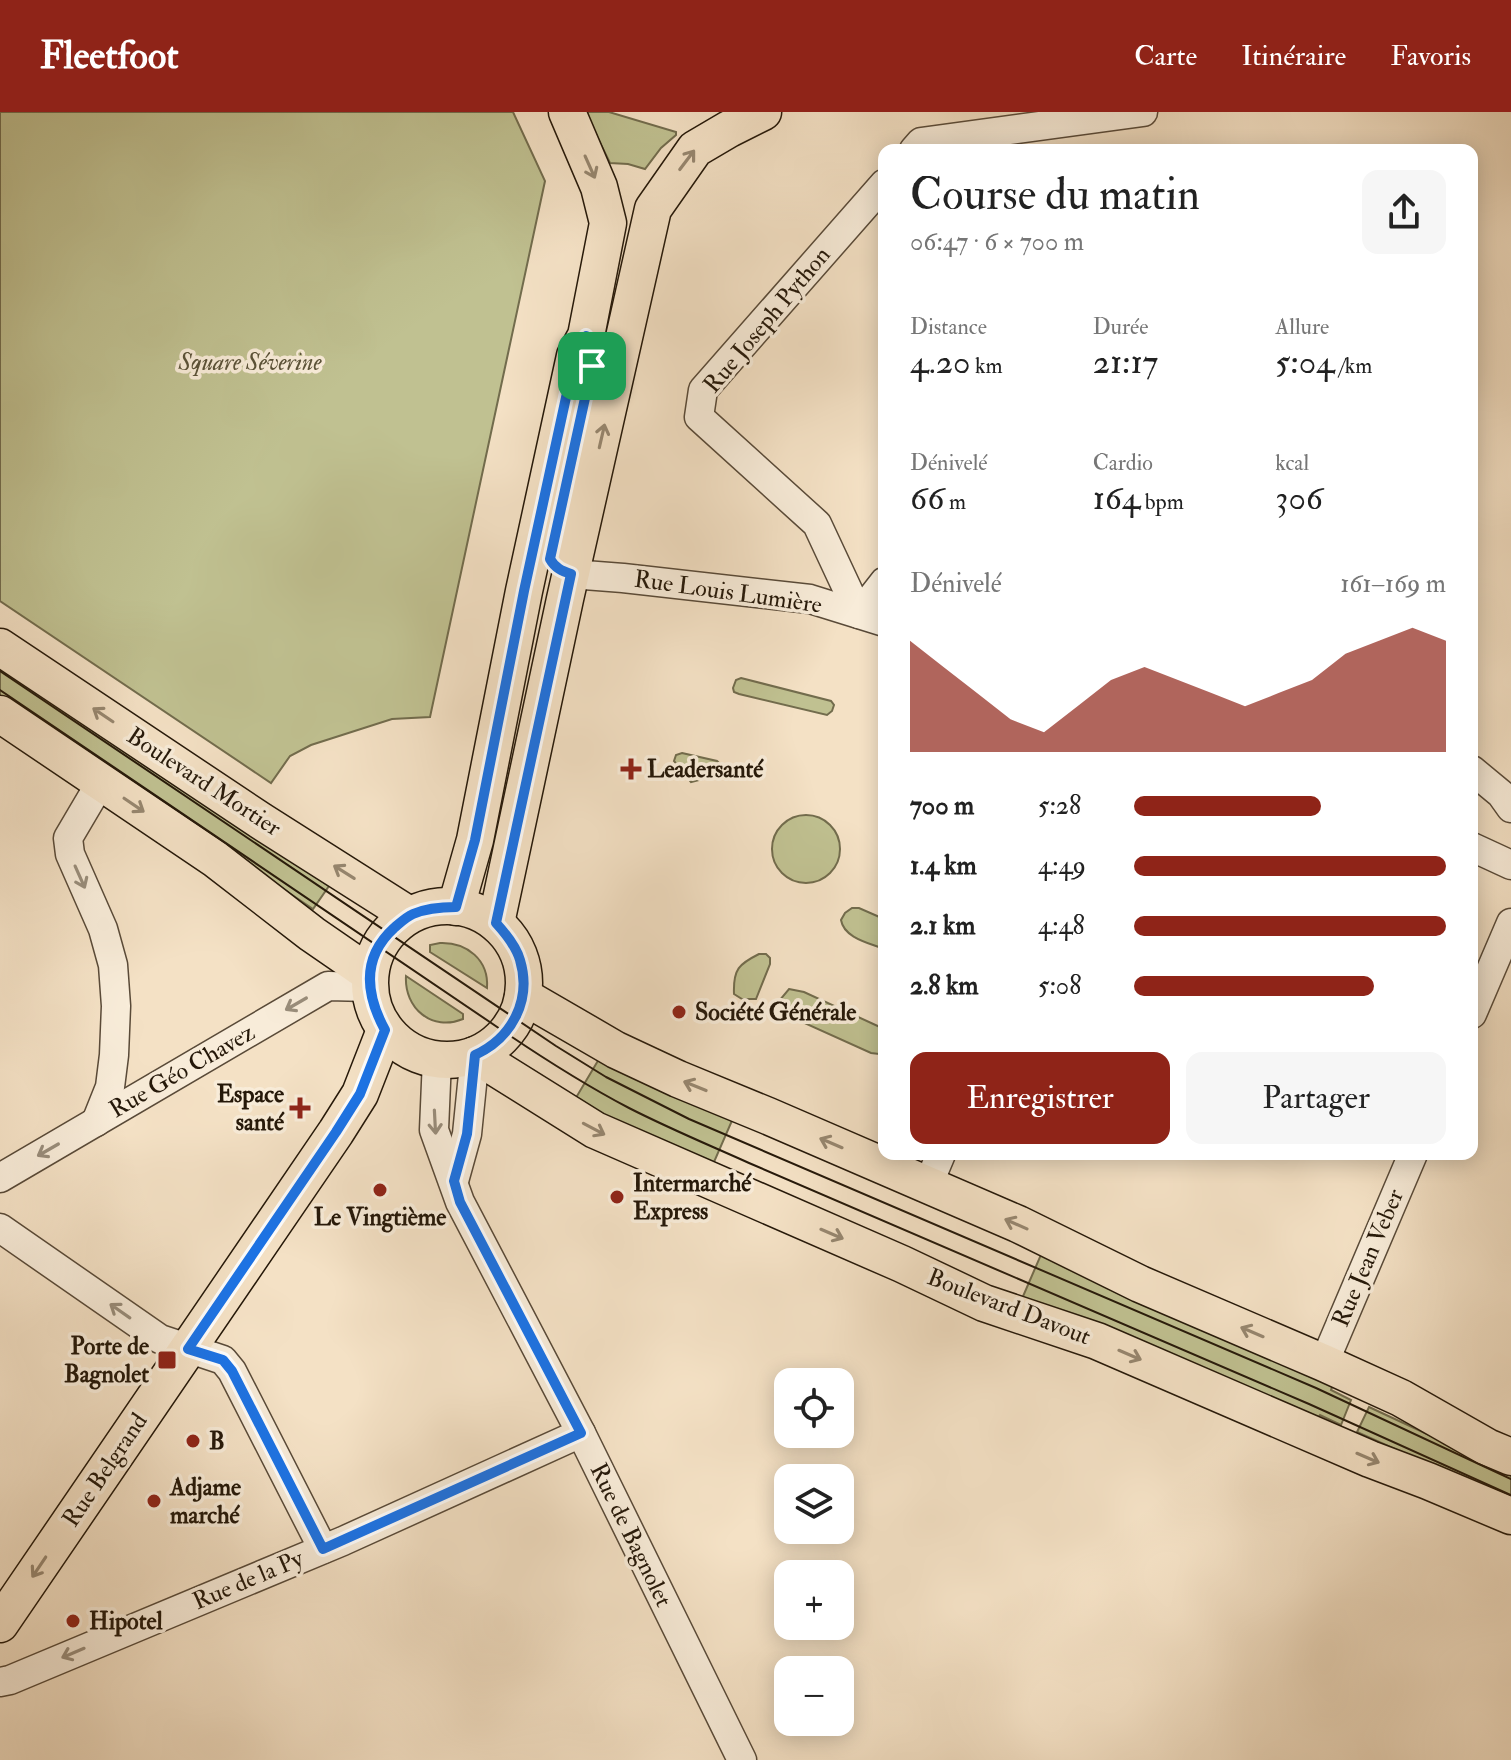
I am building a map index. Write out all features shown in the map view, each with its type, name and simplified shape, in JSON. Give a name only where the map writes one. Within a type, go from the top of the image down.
[{"type":"main road","points":[[456,907],[475,840],[524,591],[575,356],[586,336],[608,223],[599,187],[567,112]]},
{"type":"main road","points":[[496,923],[653,209],[695,149],[763,112]]},
{"type":"main road","points":[[571,574],[560,570],[550,559],[592,366],[586,336]]},
{"type":"main road","name":"Boulevard Mortier","points":[[0,647],[261,821],[409,915]]},
{"type":"main road","points":[[0,714],[215,859],[370,980]]},
{"type":"main road","points":[[435,907],[456,907],[475,912],[496,923],[509,938],[520,958],[523,996],[515,1019],[496,1043],[475,1055],[453,1061],[422,1057],[404,1048],[385,1030],[374,1010],[370,980],[378,948],[388,933],[409,915],[435,907]]},
{"type":"main road","points":[[523,996],[628,1056],[878,1149]]},
{"type":"main road","name":"Rue Belgrand","points":[[0,1624],[344,1120],[360,1094],[385,1030]]},
{"type":"main road","name":"Boulevard Davout","points":[[475,1055],[595,1130],[984,1303],[1097,1341],[1511,1516]]},
{"type":"main road","points":[[907,1160],[934,1170],[1029,1229],[1140,1284],[1401,1398],[1487,1447],[1511,1457]]},
{"type":"street","points":[[919,144],[1143,112]]},
{"type":"street","name":"Rue Joseph Python","points":[[872,618],[817,524],[699,417],[703,390],[878,191]]},
{"type":"street","name":"Rue Louis Lumière","points":[[571,574],[810,599],[872,618]]},
{"type":"street","points":[[1478,775],[1501,794],[1511,808]]},
{"type":"street","points":[[96,1122],[110,1087],[114,1055],[116,1006],[113,965],[103,929],[70,854],[68,838],[101,782]]},
{"type":"street","points":[[1478,850],[1511,865]]},
{"type":"street","points":[[1478,1000],[1511,923]]},
{"type":"street","name":"Rue Géo Chavez","points":[[0,1178],[328,986],[370,980]]},
{"type":"street","points":[[454,1181],[467,1134],[475,1055]]},
{"type":"street","name":"Rue de Bagnolet","points":[[437,1059],[434,1130],[460,1202],[581,1433],[742,1760]]},
{"type":"street","name":"Rue Jean Veber","points":[[1324,1363],[1410,1160]]},
{"type":"street","points":[[0,1228],[160,1339],[223,1360],[232,1371],[323,1549]]},
{"type":"street","name":"Rue de la Py","points":[[0,1682],[323,1549],[581,1433]]},
{"type":"green space","name":"Square Séverine","points":[[0,112],[513,112],[545,181],[430,717],[392,719],[311,745],[290,756],[271,783],[0,601]]},
{"type":"green space","points":[[585,112],[609,112],[676,132],[676,135],[645,169],[610,163]]},
{"type":"green space","points":[[0,665],[329,886],[313,909],[0,698]]},
{"type":"green space","points":[[741,678],[831,701],[834,705],[827,715],[739,694],[733,688],[736,680]]},
{"type":"green space","points":[[682,753],[717,761],[722,766],[722,774],[691,782],[674,761],[676,755]]},
{"type":"green space","points":[[806,815],[830,825],[840,849],[830,873],[806,883],[782,873],[772,849],[782,825]]},
{"type":"green space","points":[[859,908],[878,916],[878,947],[847,931],[841,920],[845,913]]},
{"type":"green space","points":[[430,945],[459,946],[474,955],[484,969],[487,988],[430,952]]},
{"type":"green space","points":[[759,954],[766,954],[770,964],[756,999],[742,999],[734,994],[736,973],[742,964]]},
{"type":"green space","points":[[406,976],[463,1014],[463,1019],[441,1022],[422,1014],[410,998]]},
{"type":"green space","points":[[789,989],[804,992],[878,1026],[878,1054],[791,1017],[780,1008],[779,1001]]},
{"type":"green space","points":[[599,1059],[734,1116],[711,1169],[574,1101]]},
{"type":"green space","points":[[1043,1250],[1334,1382],[1331,1390],[1351,1400],[1341,1425],[1320,1415],[1316,1422],[1021,1301]]},
{"type":"green space","points":[[1369,1407],[1511,1473],[1511,1501],[1357,1432]]},
{"type":"tram line","points":[[0,671],[606,1077],[689,1119],[1316,1388],[1511,1479]]},
{"type":"tram line","points":[[0,690],[521,1043],[629,1108],[1511,1495]]},
{"type":"place","name":"Leadersanté","points":[[631,769]]},
{"type":"place","name":"Société Générale","points":[[679,1012]]},
{"type":"place","name":"Espace santé","points":[[300,1108]]},
{"type":"place","name":"Le Vingtième","points":[[380,1190]]},
{"type":"place","name":"Intermarché Express","points":[[617,1197]]},
{"type":"place","name":"Porte de Bagnolet","points":[[167,1360]]},
{"type":"place","name":"B","points":[[193,1441]]},
{"type":"place","name":"Adjame marché","points":[[154,1501]]},
{"type":"place","name":"Hipotel","points":[[73,1621]]},
{"type":"route","points":[[586,336],[592,366],[550,559],[560,570],[571,574],[496,923],[520,958],[523,996],[506,1033],[485,1051],[475,1055],[467,1134],[454,1181],[460,1202],[581,1433],[323,1549],[232,1371],[223,1360],[188,1349],[360,1094],[385,1030],[374,1010],[369,987],[378,948],[388,933],[409,915],[435,907],[456,907],[475,840],[575,356],[586,336]]}]
